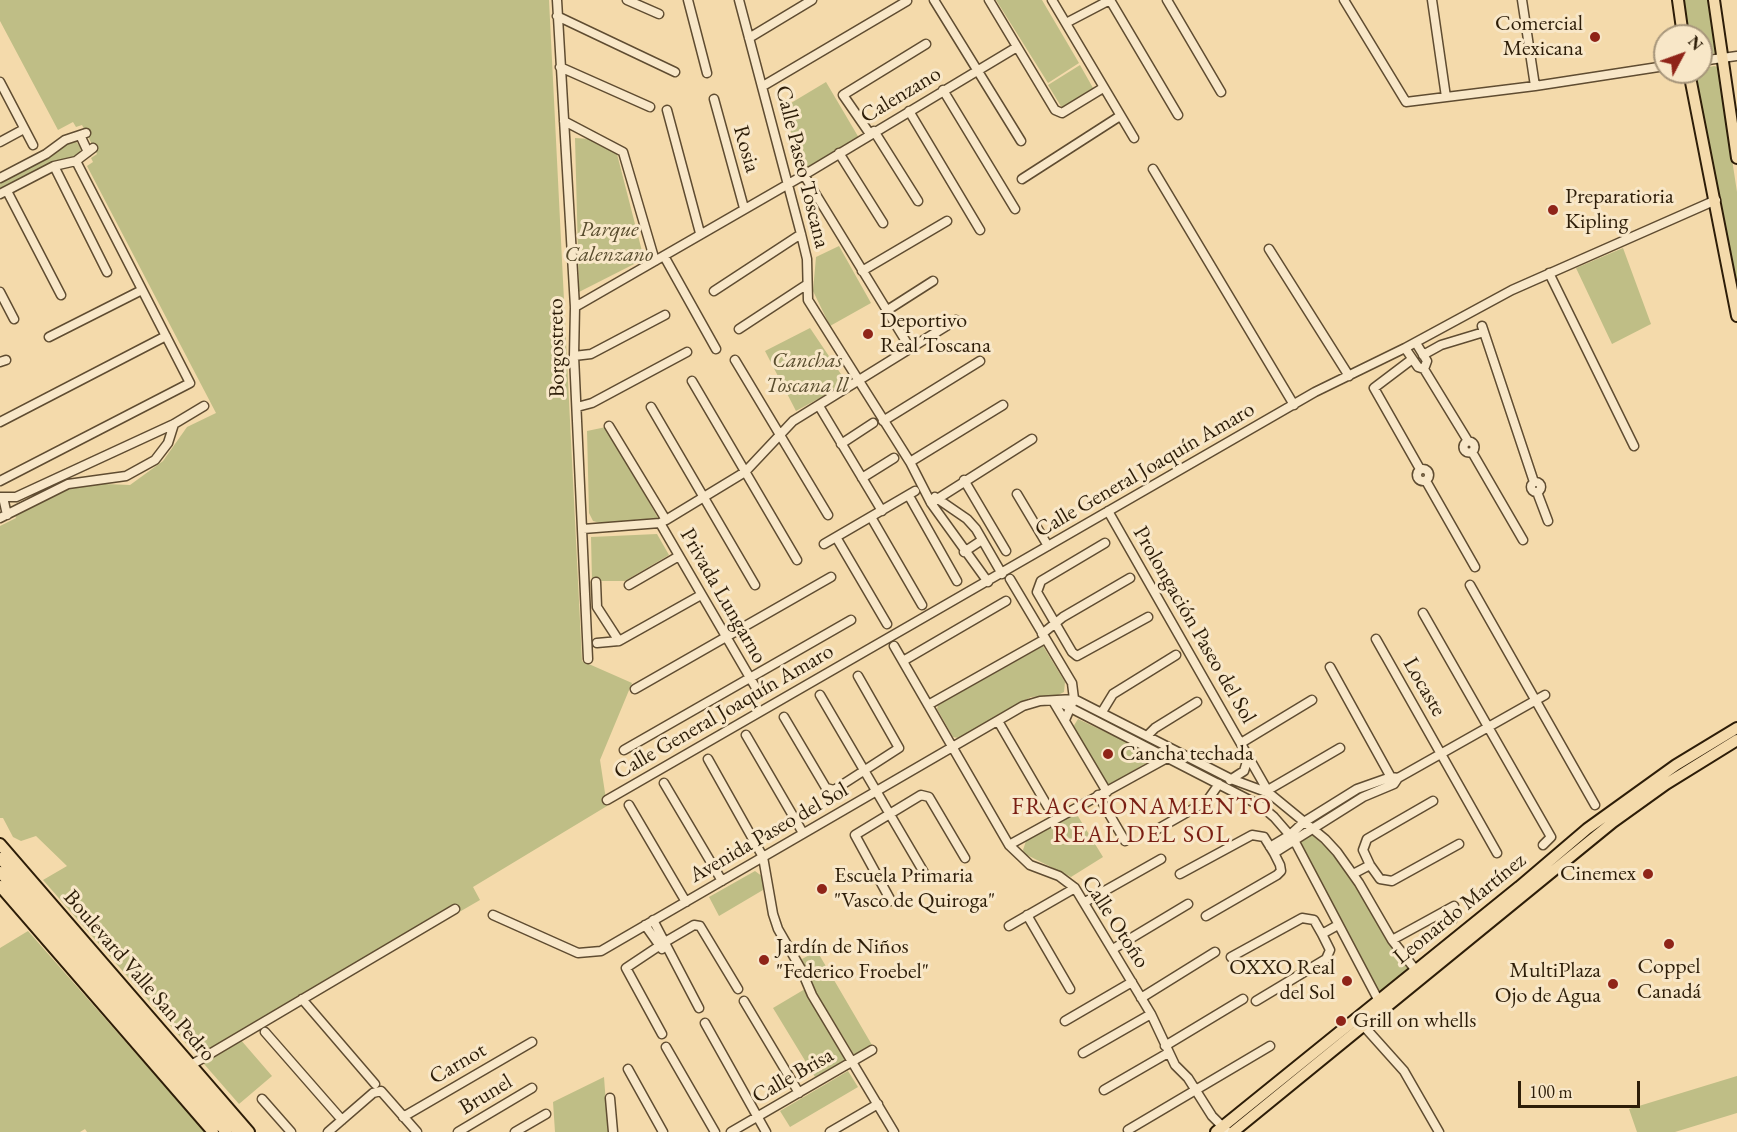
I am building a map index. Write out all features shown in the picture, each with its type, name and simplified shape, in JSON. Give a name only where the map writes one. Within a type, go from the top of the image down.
[{"type":"main road","points":[[1678,0],[1681,24]]},
{"type":"main road","points":[[1714,0],[1737,158]]},
{"type":"main road","points":[[1692,84],[1737,316]]},
{"type":"main road","name":"Leonardo Martínez","points":[[1522,890],[1587,829],[1665,773],[1737,728]]},
{"type":"main road","name":"Leonardo Martínez","points":[[1223,1131],[1365,1027],[1381,1006],[1522,890],[1658,790],[1737,740]]},
{"type":"main road","points":[[1642,789],[1658,790],[1665,773]]},
{"type":"main road","name":"Boulevard Valle San Pedro","points":[[0,844],[111,980],[226,1132]]},
{"type":"main road","name":"Boulevard Valle San Pedro","points":[[0,858],[111,980]]},
{"type":"main road","name":"Boulevard Valle San Pedro","points":[[0,872],[179,1072],[249,1132]]},
{"type":"main road","name":"Boulevard Valle San Pedro","points":[[0,886],[238,1132]]},
{"type":"main road","name":"Leonardo Martínez","points":[[1223,1131],[1356,1018],[1381,1006]]},
{"type":"main road","name":"Boulevard Valle San Pedro","points":[[179,1072],[213,1132]]},
{"type":"street","name":"Borgostreto","points":[[556,0],[575,307],[574,356],[588,659]]},
{"type":"street","points":[[627,0],[659,14]]},
{"type":"street","points":[[688,0],[707,73]]},
{"type":"street","name":"Calle Paseo Toscana","points":[[740,0],[807,259],[808,300],[964,552],[988,582]]},
{"type":"street","points":[[749,38],[812,0]]},
{"type":"street","points":[[934,0],[1021,141]]},
{"type":"street","points":[[989,0],[1059,113],[1103,88]]},
{"type":"street","points":[[1052,0],[1134,138]]},
{"type":"street","points":[[1066,23],[1110,0],[1178,115]]},
{"type":"street","points":[[1167,0],[1221,92]]},
{"type":"street","points":[[1344,0],[1406,102],[1535,86],[1653,68]]},
{"type":"street","points":[[1432,0],[1446,97]]},
{"type":"street","points":[[1522,0],[1535,86]]},
{"type":"street","points":[[763,86],[907,1]]},
{"type":"street","points":[[557,16],[675,72]]},
{"type":"street","points":[[918,201],[843,95],[926,44]]},
{"type":"street","name":"Calenzano","points":[[575,307],[804,175],[1017,47]]},
{"type":"street","points":[[1713,59],[1737,56]]},
{"type":"street","points":[[560,67],[650,106]]},
{"type":"street","points":[[0,82],[33,145]]},
{"type":"street","points":[[943,90],[1015,209]]},
{"type":"street","name":"Rosia","points":[[714,99],[744,208]]},
{"type":"street","points":[[667,110],[700,234]]},
{"type":"street","points":[[909,111],[980,230]]},
{"type":"street","points":[[1022,179],[1120,116]]},
{"type":"street","points":[[564,122],[623,152],[655,261]]},
{"type":"street","points":[[0,142],[24,129]]},
{"type":"street","points":[[0,178],[46,154],[65,140],[83,134],[91,150],[76,161],[54,166],[3,193],[61,296]]},
{"type":"street","points":[[839,153],[883,223]]},
{"type":"street","points":[[0,481],[190,383],[76,161]]},
{"type":"street","points":[[54,166],[107,272]]},
{"type":"street","points":[[1153,169],[1294,405]]},
{"type":"street","points":[[804,175],[910,348]]},
{"type":"street","name":"Calle General Joaquín Amaro","points":[[607,800],[988,582],[1006,577],[1048,546],[1294,405],[1416,343],[1512,290],[1716,200]]},
{"type":"street","points":[[862,272],[947,221]]},
{"type":"street","points":[[714,291],[801,234]]},
{"type":"street","points":[[1269,249],[1349,376]]},
{"type":"street","points":[[664,256],[716,349]]},
{"type":"street","points":[[1549,273],[1634,446]]},
{"type":"street","points":[[886,311],[933,281]]},
{"type":"street","points":[[739,329],[806,285]]},
{"type":"street","points":[[49,337],[142,290]]},
{"type":"street","points":[[0,292],[14,319]]},
{"type":"street","points":[[574,356],[591,354],[665,315]]},
{"type":"street","points":[[583,529],[663,521],[745,472],[793,422],[956,320]]},
{"type":"street","points":[[1423,355],[1441,345],[1483,329],[1534,482],[1541,485],[1538,492],[1548,521]]},
{"type":"street","points":[[0,422],[166,336]]},
{"type":"street","points":[[1416,343],[1427,361],[1424,369]]},
{"type":"street","points":[[1405,348],[1418,368],[1424,369],[1468,441],[1475,445],[1472,452],[1523,540]]},
{"type":"street","points":[[577,407],[592,403],[687,352]]},
{"type":"street","points":[[735,360],[828,515]]},
{"type":"street","points":[[1411,360],[1374,388],[1420,469],[1429,472],[1430,477],[1426,481],[1475,567]]},
{"type":"street","points":[[883,421],[980,361]]},
{"type":"street","points":[[692,381],[797,560]]},
{"type":"street","points":[[910,462],[1003,405]]},
{"type":"street","points":[[174,424],[168,443],[155,460],[126,476],[68,484],[4,516],[1,497],[16,497],[92,463],[174,424],[204,406]]},
{"type":"street","points":[[819,406],[882,512]]},
{"type":"street","points":[[651,407],[755,585]]},
{"type":"street","points":[[841,444],[873,423]]},
{"type":"street","name":"Privada Lungarno","points":[[609,426],[663,521],[679,556],[724,637],[756,688]]},
{"type":"street","points":[[1032,439],[934,501],[967,519],[1042,633],[1072,684],[1074,699],[1065,720]]},
{"type":"street","points":[[862,478],[894,458]]},
{"type":"street","points":[[92,463],[93,479]]},
{"type":"street","points":[[964,480],[1006,551]]},
{"type":"street","points":[[824,544],[912,494],[957,581]]},
{"type":"street","points":[[1017,495],[1048,546]]},
{"type":"street","name":"Prolongación Paseo del Sol","points":[[1108,511],[1268,791]]},
{"type":"street","points":[[871,517],[922,605]]},
{"type":"street","points":[[836,537],[887,624]]},
{"type":"street","points":[[964,552],[982,540]]},
{"type":"street","points":[[1105,543],[1037,586],[1037,592],[1077,656],[1148,617]]},
{"type":"street","points":[[628,585],[679,556]]},
{"type":"street","points":[[635,689],[831,577]]},
{"type":"street","points":[[928,705],[1042,633],[1055,621],[1130,578]]},
{"type":"street","points":[[596,582],[597,607],[619,641]]},
{"type":"street","points":[[1470,585],[1595,805]]},
{"type":"street","points":[[597,643],[619,641],[701,595]]},
{"type":"street","points":[[903,661],[1005,601]]},
{"type":"street","points":[[1424,613],[1551,837],[1543,845]]},
{"type":"street","points":[[624,750],[851,620]]},
{"type":"street","name":"Locaste","points":[[1376,639],[1497,853]]},
{"type":"street","name":"Calle Otoño","points":[[894,646],[1009,845],[1030,865],[1059,876],[1075,888],[1151,1014],[1167,1050],[1223,1131]]},
{"type":"street","points":[[1102,712],[1113,694],[1176,655]]},
{"type":"street","points":[[1330,667],[1394,780]]},
{"type":"street","points":[[784,717],[830,791],[899,748],[858,676]]},
{"type":"street","points":[[820,695],[926,876]]},
{"type":"street","points":[[1272,850],[1292,838],[1308,824],[1363,797],[1545,695]]},
{"type":"street","points":[[1074,699],[1231,779],[1268,791],[1331,846],[1353,874],[1392,940],[1419,975]]},
{"type":"street","name":"Avenida Paseo del Sol","points":[[493,915],[578,952],[590,954],[601,951],[1023,706],[1040,701],[1074,699]]},
{"type":"street","points":[[1240,742],[1312,700]]},
{"type":"street","points":[[1056,701],[1261,806],[1292,838],[1381,1006]]},
{"type":"street","points":[[1056,701],[1125,841]]},
{"type":"street","points":[[1148,736],[1155,728],[1197,702]]},
{"type":"street","points":[[998,722],[1048,807]]},
{"type":"street","points":[[746,735],[803,833]]},
{"type":"street","points":[[1268,791],[1340,748]]},
{"type":"street","name":"Prolongación Paseo del Sol","points":[[1156,830],[1207,801],[1222,786],[1244,771],[1249,755]]},
{"type":"street","points":[[1009,845],[1167,758]]},
{"type":"street","points":[[708,759],[763,856],[773,914],[778,929],[801,969],[812,995],[894,1132]]},
{"type":"street","points":[[664,783],[722,881]]},
{"type":"street","points":[[891,901],[855,835],[889,813],[925,794],[930,797],[965,858]]},
{"type":"street","points":[[1433,801],[1367,839],[1363,850],[1370,865],[1380,879],[1387,882],[1392,881],[1459,844]]},
{"type":"street","points":[[629,805],[686,902]]},
{"type":"street","points":[[1180,874],[1252,835],[1264,837],[1281,871],[1277,876],[1206,916]]},
{"type":"street","points":[[1085,902],[1161,859]]},
{"type":"street","points":[[1353,874],[1370,865]]},
{"type":"street","points":[[1009,926],[1075,888]]},
{"type":"street","points":[[1113,949],[1188,904]]},
{"type":"street","points":[[1392,940],[1450,908],[1453,919]]},
{"type":"street","points":[[179,1072],[454,909]]},
{"type":"street","points":[[1027,915],[1070,989]]},
{"type":"street","points":[[1231,957],[1302,918],[1314,920],[1330,951],[1326,959],[1256,1000]]},
{"type":"street","points":[[649,922],[699,1008]]},
{"type":"street","points":[[662,1034],[626,968],[661,944],[694,925],[700,926],[738,989]]},
{"type":"street","points":[[1322,934],[1338,925]]},
{"type":"street","points":[[1141,998],[1215,952]]},
{"type":"street","points":[[1065,1021],[1132,982]]},
{"type":"street","points":[[302,999],[417,1132]]},
{"type":"street","points":[[1104,1089],[1243,999]]},
{"type":"street","points":[[744,1000],[799,1094]]},
{"type":"street","points":[[1083,1053],[1151,1014]]},
{"type":"street","points":[[1356,1018],[1404,1071],[1438,1132]]},
{"type":"street","points":[[705,1023],[766,1132]]},
{"type":"street","points":[[265,1032],[342,1120]]},
{"type":"street","name":"Carnot","points":[[403,1117],[532,1042]]},
{"type":"street","points":[[1128,1130],[1270,1046]]},
{"type":"street","points":[[666,1047],[715,1132]]},
{"type":"street","name":"Calle Brisa","points":[[731,1132],[872,1050]]},
{"type":"street","points":[[628,1070],[663,1132]]},
{"type":"street","points":[[328,1132],[378,1088]]},
{"type":"street","name":"Brunel","points":[[458,1132],[532,1088]]},
{"type":"street","points":[[610,1098],[613,1132]]},
{"type":"street","points":[[262,1099],[291,1132]]},
{"type":"street","points":[[831,1132],[878,1104]]},
{"type":"street","points":[[515,1132],[546,1114]]},
{"type":"green space","points":[[0,0],[549,0],[582,661],[632,683],[600,760],[607,806],[473,887],[480,900],[240,1039],[272,1076],[239,1104],[43,880],[67,866],[36,836],[21,841],[13,837],[3,818],[0,818],[0,526],[16,518],[15,515],[80,483],[130,485],[163,461],[187,427],[216,413],[87,166],[93,162],[91,158],[97,154],[82,125],[76,127],[73,122],[58,130],[0,21]]},
{"type":"green space","points":[[996,0],[1042,0],[1079,63],[1048,83]]},
{"type":"green space","points":[[1682,0],[1708,0],[1711,24],[1686,24]]},
{"type":"green space","points":[[1080,65],[1093,88],[1062,108],[1048,85]]},
{"type":"green space","points":[[1713,66],[1718,67],[1737,192],[1737,301],[1694,84],[1713,84]]},
{"type":"green space","points":[[826,82],[859,138],[807,169],[781,109]]},
{"type":"green space","name":"Parque Calenzano","points":[[575,138],[591,139],[617,154],[644,259],[579,292]]},
{"type":"green space","points":[[75,140],[81,148],[79,156],[0,190],[0,182],[53,155],[63,144]]},
{"type":"green space","points":[[839,246],[871,303],[830,326],[813,291],[816,257]]},
{"type":"green space","points":[[1623,248],[1651,324],[1612,344],[1576,268]]},
{"type":"green space","name":"Canchas Toscana ll","points":[[810,328],[847,383],[796,411],[765,351]]},
{"type":"green space","points":[[606,427],[658,518],[600,523],[593,521],[589,513],[587,431]]},
{"type":"green space","points":[[657,534],[669,555],[625,581],[592,581],[591,537]]},
{"type":"green space","points":[[1043,646],[1065,682],[1064,692],[1058,695],[1031,697],[958,738],[953,737],[937,709],[938,705]]},
{"type":"green space","points":[[1078,719],[1156,756],[1109,785],[1106,784],[1073,727]]},
{"type":"green space","points":[[1076,813],[1103,857],[1071,877],[1025,854],[1023,850],[1026,841]]},
{"type":"green space","points":[[1311,834],[1329,850],[1345,870],[1407,967],[1407,971],[1381,991],[1376,989],[1299,841]]},
{"type":"green space","points":[[755,871],[763,877],[763,890],[719,916],[709,897]]},
{"type":"green space","points":[[28,931],[205,1132],[87,1132],[85,1129],[80,1132],[0,1132],[0,948]]},
{"type":"green space","points":[[817,951],[872,1045],[855,1056],[817,994],[802,959]]},
{"type":"green space","points":[[805,989],[845,1060],[815,1077],[773,1008]]},
{"type":"green space","points":[[848,1071],[858,1087],[790,1127],[780,1111]]},
{"type":"green space","points":[[1737,1076],[1737,1113],[1675,1132],[1637,1132],[1629,1109]]},
{"type":"green space","points":[[604,1077],[608,1132],[555,1132],[553,1102]]},
{"type":"place","name":"Comercial Mexicana","points":[[1595,37]]},
{"type":"place","name":"Preparatioria Kipling","points":[[1553,210]]},
{"type":"place","name":"Deportivo Real Toscana","points":[[868,334]]},
{"type":"place","name":"Cancha techada","points":[[1108,754]]},
{"type":"place","name":"Cinemex","points":[[1648,874]]},
{"type":"place","name":"Escuela Primaria \"Vasco de Quiroga\"","points":[[822,889]]},
{"type":"place","name":"Coppel Canadá","points":[[1669,944]]},
{"type":"place","name":"Jardín de Niños \"Federico Froebel\"","points":[[764,960]]},
{"type":"place","name":"OXXO Real del Sol","points":[[1347,981]]},
{"type":"place","name":"MultiPlaza Ojo de Agua","points":[[1613,984]]},
{"type":"place","name":"Grill on whells","points":[[1341,1021]]},
{"type":"district","name":"FRACCIONAMIENTO REAL DEL SOL","points":[[1142,821]]}]
